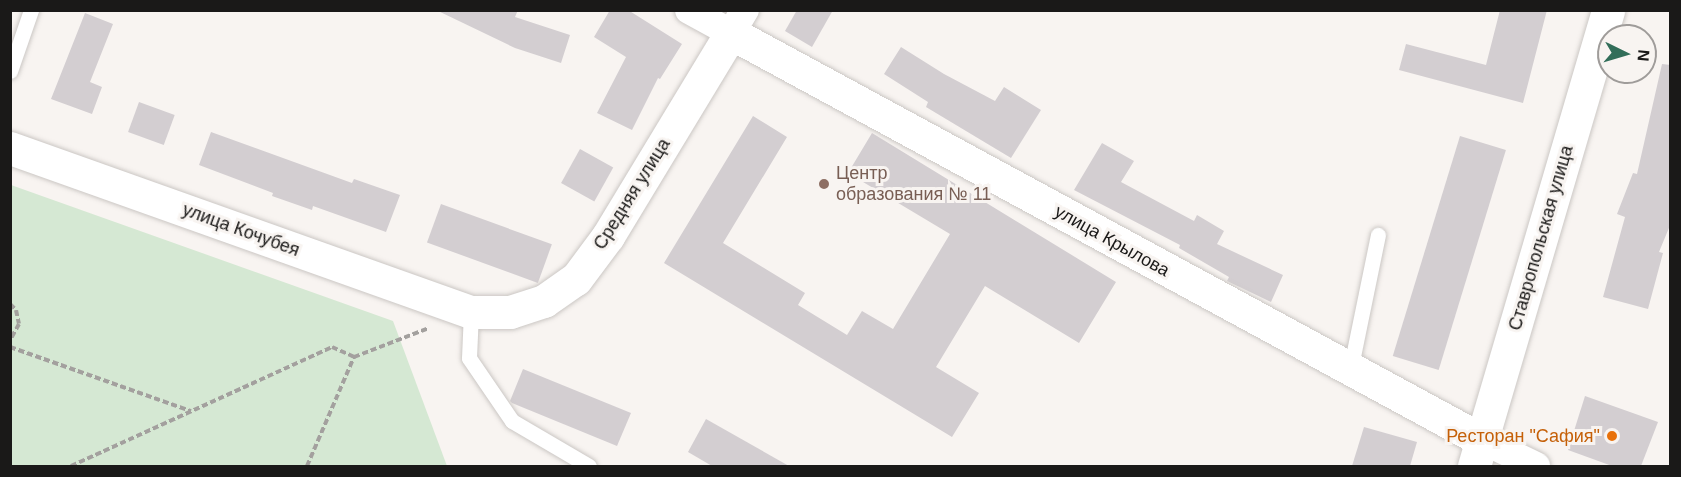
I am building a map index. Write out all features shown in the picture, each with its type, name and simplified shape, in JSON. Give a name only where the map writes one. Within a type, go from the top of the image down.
[{"type":"main road","name":"Ставропольская улица","points":[[1478,453],[1608,10]]},
{"type":"main road","name":"Средняя улица","points":[[471,312],[510,312],[544,301],[576,279],[608,236],[738,22]]},
{"type":"main road","name":"улица Крылова","points":[[738,22],[1350,371],[1478,453]]},
{"type":"main road","name":"улица Кочубея","points":[[10,148],[471,312]]},
{"type":"street","name":"улица Крылова","points":[[689,10],[738,22]]},
{"type":"street","name":"улица Крылова","points":[[1478,453],[1536,466]]},
{"type":"lane","points":[[10,71],[31,10]]},
{"type":"lane","points":[[1350,371],[1378,235]]},
{"type":"lane","points":[[471,312],[469,358],[512,421],[579,464]]},
{"type":"path","points":[[10,304],[16,310],[20,324],[10,340]]},
{"type":"path","points":[[71,466],[332,347],[354,357],[471,312]]},
{"type":"path","points":[[10,347],[192,411]]},
{"type":"path","points":[[307,466],[354,357]]},
{"type":"green space","points":[[11,185],[393,321],[447,466],[11,466]]},
{"type":"building","points":[[436,10],[518,10],[515,17],[570,35],[561,63],[515,48]]},
{"type":"building","points":[[610,10],[628,10],[682,44],[660,79],[658,78],[632,130],[597,113],[626,57],[594,37]]},
{"type":"building","points":[[797,10],[833,10],[812,47],[785,31]]},
{"type":"building","points":[[1500,10],[1547,10],[1523,103],[1399,70],[1406,44],[1486,65]]},
{"type":"building","points":[[85,13],[113,24],[90,82],[102,87],[92,114],[51,99]]},
{"type":"building","points":[[901,47],[944,74],[995,101],[1004,87],[1041,110],[1011,158],[926,107],[928,102],[884,74]]},
{"type":"building","points":[[1662,64],[1671,65],[1671,223],[1659,252],[1663,253],[1648,309],[1603,297],[1625,217],[1617,214],[1633,173],[1637,174]]},
{"type":"building","points":[[139,102],[175,115],[164,145],[128,132]]},
{"type":"building","points":[[753,116],[787,137],[723,243],[805,293],[798,305],[847,335],[862,311],[893,329],[950,234],[848,173],[872,133],[1116,282],[1079,343],[985,286],[936,367],[979,393],[952,437],[664,263]]},
{"type":"building","points":[[211,132],[352,183],[354,179],[400,195],[386,232],[313,206],[312,210],[272,196],[273,193],[199,165]]},
{"type":"building","points":[[1460,136],[1506,150],[1439,370],[1393,356]]},
{"type":"building","points":[[1102,143],[1134,161],[1121,182],[1194,221],[1197,215],[1224,231],[1217,244],[1283,275],[1271,302],[1227,281],[1229,277],[1179,248],[1180,245],[1074,190]]},
{"type":"building","points":[[580,149],[613,167],[594,202],[561,183]]},
{"type":"building","points":[[441,204],[552,244],[538,283],[427,243]]},
{"type":"building","points":[[523,369],[631,413],[617,446],[512,403],[510,401]]},
{"type":"building","name":"Ресторан \"Сафия\"","points":[[1585,396],[1658,422],[1641,466],[1612,466],[1568,450]]},
{"type":"building","points":[[706,419],[789,466],[712,466],[688,452]]},
{"type":"building","points":[[1364,427],[1417,442],[1410,466],[1352,466]]},
{"type":"place","name":"Центр образования № 11","points":[[824,184]]},
{"type":"place","name":"Ресторан \"Сафия\"","points":[[1612,436]]}]
